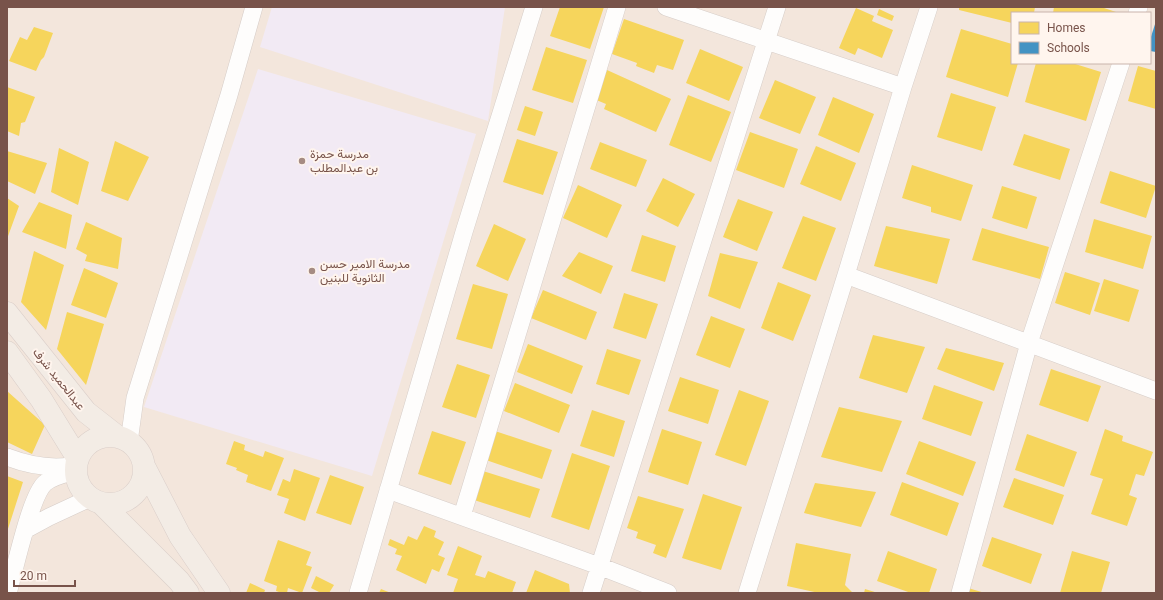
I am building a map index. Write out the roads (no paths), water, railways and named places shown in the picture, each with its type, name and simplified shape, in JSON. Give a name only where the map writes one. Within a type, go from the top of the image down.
[{"type":"main road","name":"عبدالحميد شرف","points":[[7,313],[86,412],[124,439]]},
{"type":"main road","name":"عبدالحميد شرف","points":[[7,352],[41,398],[77,465]]},
{"type":"main road","points":[[188,593],[173,575],[80,486],[77,465],[82,450],[89,443],[98,438],[108,436],[124,439],[137,448],[145,468],[180,536],[219,593]]},
{"type":"main road","points":[[96,501],[113,505],[124,502],[133,497],[140,489],[144,479],[145,468]]},
{"type":"street","points":[[124,439],[135,398],[229,94],[254,7]]},
{"type":"street","points":[[358,593],[464,232],[534,7]]},
{"type":"street","points":[[462,516],[617,7]]},
{"type":"street","points":[[666,7],[903,87]]},
{"type":"street","points":[[591,593],[777,7]]},
{"type":"street","points":[[747,593],[929,7]]},
{"type":"street","points":[[960,593],[1029,343],[1121,64]]},
{"type":"street","points":[[846,275],[1156,391]]},
{"type":"street","points":[[7,457],[24,463],[41,466],[59,467],[77,465]]},
{"type":"street","points":[[8,593],[30,514],[43,484],[77,465]]},
{"type":"street","points":[[388,490],[599,566],[668,593]]},
{"type":"street","points":[[25,530],[50,517],[96,501]]},
{"type":"place","name":"مدرسة حمزة بن عبدالمطلب","points":[[302,161]]},
{"type":"place","name":"مدرسة الامير حسن الثانوية للبنين","points":[[312,271]]}]
